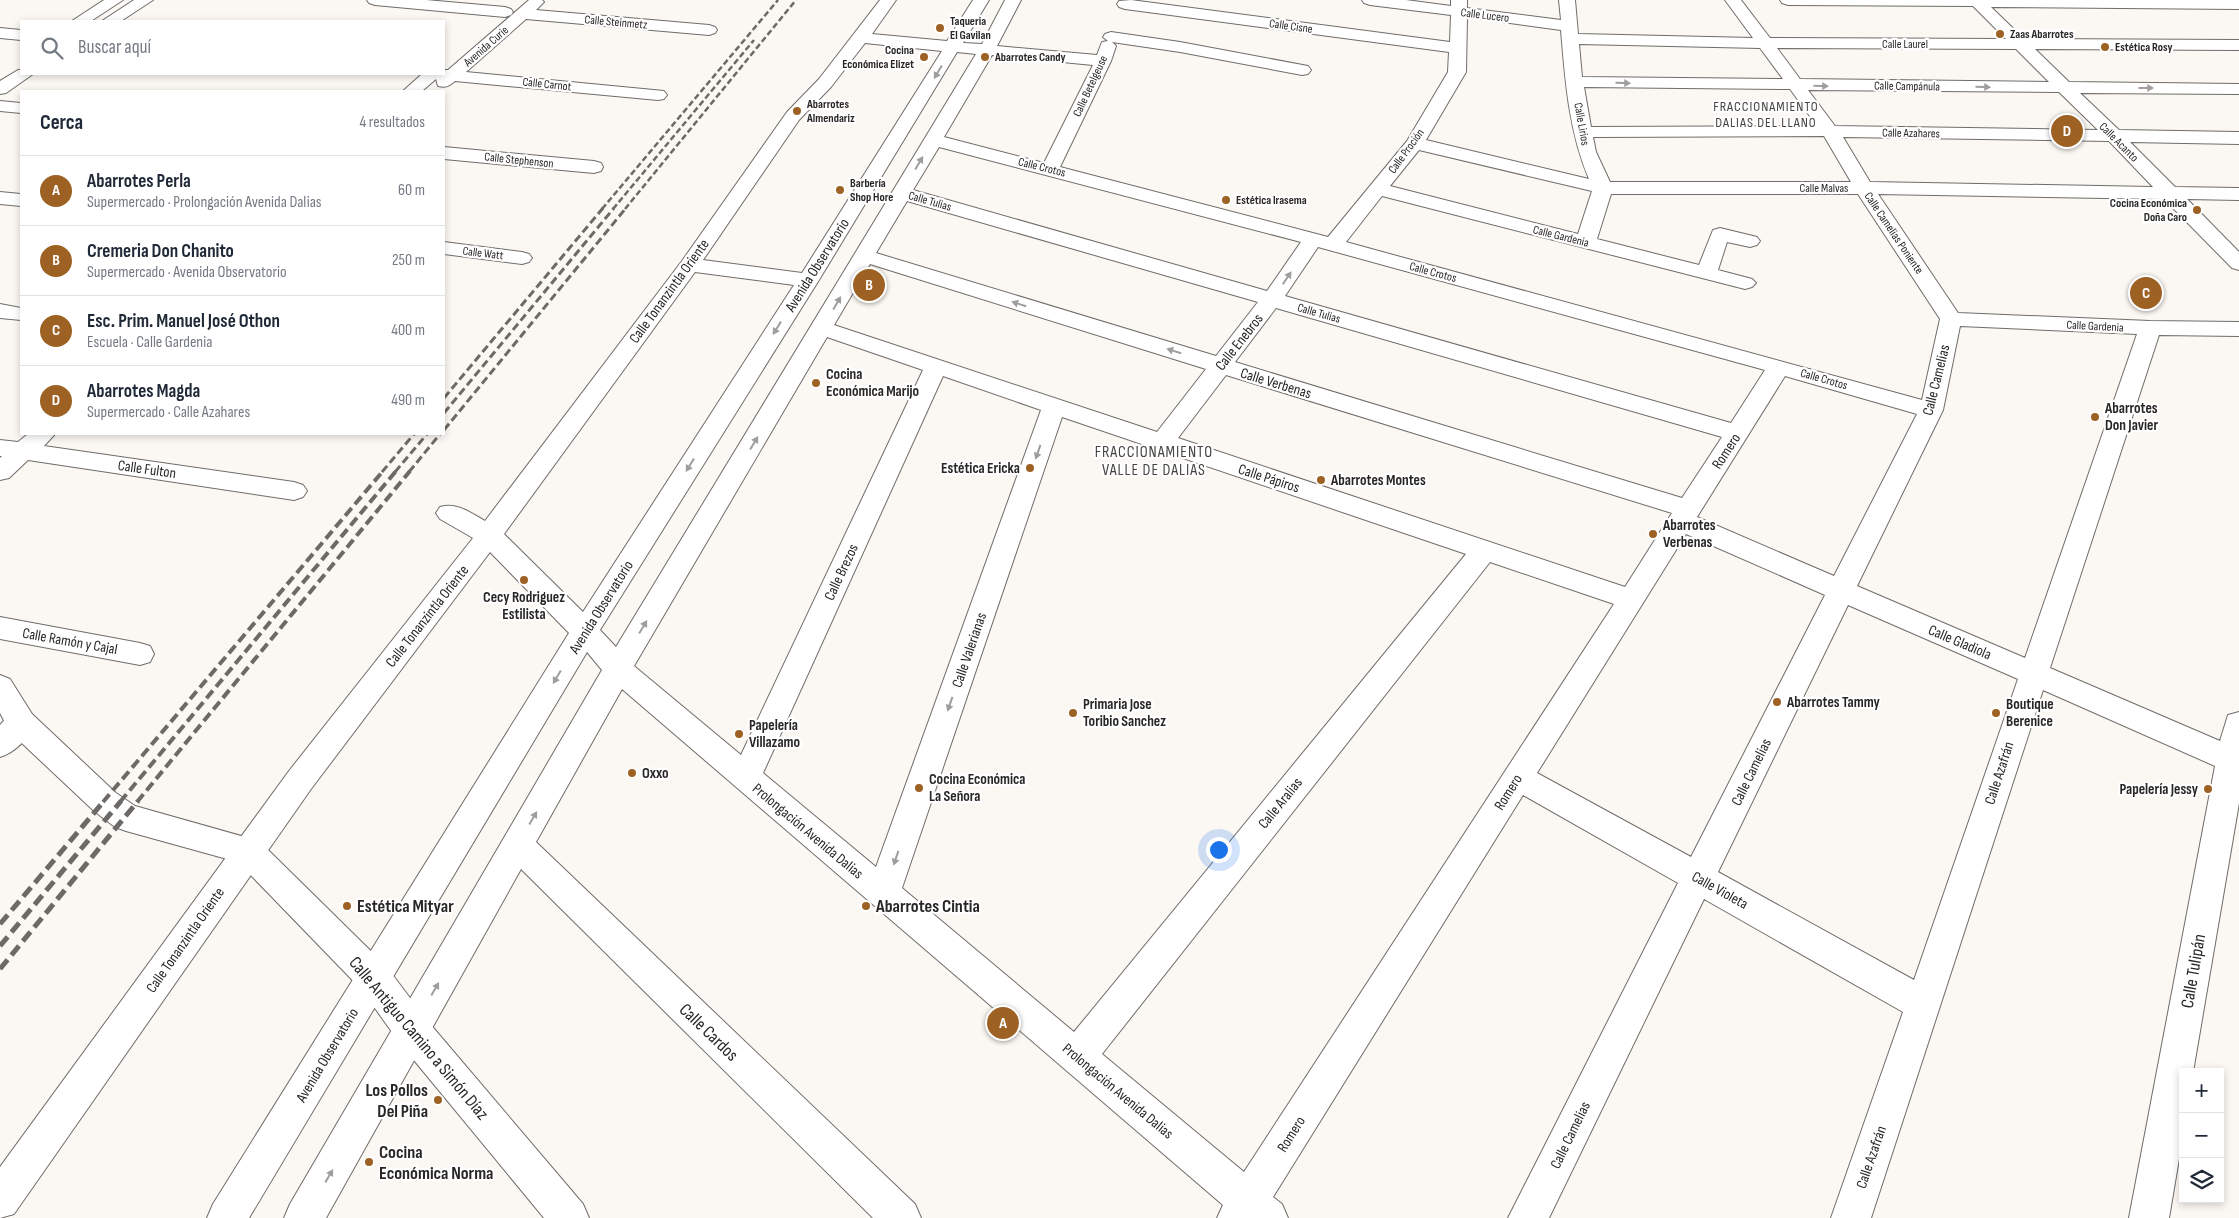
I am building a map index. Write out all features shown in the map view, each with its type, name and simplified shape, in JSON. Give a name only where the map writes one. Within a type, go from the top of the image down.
[{"type":"street","points":[[82,20],[115,0]]},
{"type":"street","points":[[112,20],[145,0]]},
{"type":"street","points":[[375,0],[505,12]]},
{"type":"street","name":"Avenida Curie","points":[[445,70],[505,12],[539,0]]},
{"type":"street","name":"Calle Tonanzintla Oriente","points":[[0,1200],[306,772],[489,535],[689,264],[793,116],[825,83],[862,38],[888,0]]},
{"type":"street","name":"Avenida Observatorio","points":[[227,1218],[585,631],[808,280],[981,0]]},
{"type":"street","points":[[304,1218],[618,669],[987,50],[1013,0]]},
{"type":"street","name":"Calle Lucero","points":[[1370,0],[1459,6],[1570,33]]},
{"type":"street","name":"Calle Lirios","points":[[1567,0],[1574,82],[1587,152],[1604,188]]},
{"type":"street","name":"Calle Camelias Poniente","points":[[1733,0],[1830,131],[1864,188],[1951,319]]},
{"type":"street","points":[[1788,0],[2210,2],[2236,12]]},
{"type":"street","name":"Calle Acanto","points":[[1976,1],[2236,257]]},
{"type":"street","name":"Calle Betelgeuse","points":[[1050,170],[1103,61],[1126,2]]},
{"type":"street","name":"Calle Cisne","points":[[1126,2],[1458,48]]},
{"type":"street","name":"Calle Proción","points":[[1323,242],[1377,189],[1415,143],[1457,72],[1459,6]]},
{"type":"street","name":"Avenida Curie","points":[[445,70],[522,7]]},
{"type":"street","name":"Calle Steinmetz","points":[[522,7],[709,30]]},
{"type":"street","points":[[0,33],[20,35]]},
{"type":"street","name":"Calle Laurel","points":[[1570,33],[1765,43],[2239,45]]},
{"type":"street","points":[[1111,37],[1180,47],[1302,70]]},
{"type":"street","points":[[862,38],[1103,61]]},
{"type":"street","name":"Calle Carnot","points":[[445,71],[658,95]]},
{"type":"street","points":[[0,89],[22,75]]},
{"type":"street","points":[[413,90],[431,75]]},
{"type":"street","name":"Avenida Curie","points":[[434,90],[442,75]]},
{"type":"street","name":"Calle Campánula","points":[[1574,82],[2239,89]]},
{"type":"street","points":[[0,106],[20,108]]},
{"type":"street","points":[[910,117],[945,120]]},
{"type":"street","name":"Calle Azahares","points":[[1584,132],[1830,131],[2239,138]]},
{"type":"street","name":"Calle Crotos","points":[[933,140],[1323,242],[1779,366],[1931,410]]},
{"type":"street","name":"Calle Malvas","points":[[1415,143],[1604,188],[1864,188],[2239,194]]},
{"type":"street","name":"Calle Stephenson","points":[[445,153],[594,167]]},
{"type":"street","points":[[1586,242],[1604,188]]},
{"type":"street","name":"Calle Gardenia","points":[[1377,189],[1745,282]]},
{"type":"street","name":"Calle Tulias","points":[[901,193],[1737,433]]},
{"type":"street","points":[[0,198],[20,200]]},
{"type":"street","points":[[845,221],[883,225]]},
{"type":"street","points":[[1706,272],[1720,234],[1750,241]]},
{"type":"street","name":"Calle Enebros","points":[[1162,442],[1272,299],[1323,242]]},
{"type":"street","name":"Calle Watt","points":[[445,248],[522,258]]},
{"type":"street","name":"Calle Verbenas","points":[[864,256],[1221,366],[1684,515]]},
{"type":"street","points":[[689,264],[808,280]]},
{"type":"street","points":[[0,311],[20,314]]},
{"type":"street","name":"Calle Gardenia","points":[[1951,319],[2150,328],[2239,329]]},
{"type":"street","name":"Calle Camelias","points":[[1528,1218],[1931,410],[1951,319]]},
{"type":"street","name":"Calle Pápiros","points":[[822,328],[1631,599]]},
{"type":"street","name":"Calle Azafrán","points":[[1851,1218],[2032,673],[2150,328]]},
{"type":"street","name":"Calle Brezos","points":[[746,778],[936,366]]},
{"type":"street","name":"Romero","points":[[1251,1212],[1518,777],[1779,366]]},
{"type":"street","name":"Calle Valerianas","points":[[883,894],[1054,406]]},
{"type":"street","points":[[0,472],[11,443],[39,435]]},
{"type":"street","name":"Calle Fulton","points":[[11,443],[294,491]]},
{"type":"street","name":"Prolongación Avenida Dalias","points":[[449,513],[489,535],[585,631],[618,669],[1077,1057],[1251,1212]]},
{"type":"street","name":"Calle Gladiola","points":[[1684,515],[1841,590],[2235,761]]},
{"type":"street","name":"Calle Aralias","points":[[1077,1057],[1484,550]]},
{"type":"street","name":"Calle Ramón y Cajal","points":[[0,628],[140,654]]},
{"type":"street","name":"Calle Antiguo Camino a Simón Díaz","points":[[0,687],[22,723],[105,802],[126,817],[248,851],[374,978],[412,1030],[568,1218]]},
{"type":"street","points":[[0,745],[22,723]]},
{"type":"street","name":"Calle Tulipán","points":[[2149,1218],[2235,761],[2239,724]]},
{"type":"street","name":"Calle Violeta","points":[[1518,777],[1923,1004]]},
{"type":"street","name":"Calle Cardos","points":[[518,845],[901,1218]]},
{"type":"railway","points":[[602,209],[778,0]]},
{"type":"railway","points":[[625,209],[796,0]]},
{"type":"railway","points":[[613,209],[754,40]]},
{"type":"railway","points":[[445,397],[603,208]]},
{"type":"railway","points":[[445,412],[614,208]]},
{"type":"railway","points":[[445,429],[626,208]]},
{"type":"railway","points":[[382,472],[413,435]]},
{"type":"railway","points":[[395,472],[426,435]]},
{"type":"railway","points":[[409,472],[439,435]]},
{"type":"railway","points":[[103,802],[383,471]]},
{"type":"railway","points":[[120,802],[396,471]]},
{"type":"railway","points":[[137,802],[410,471]]},
{"type":"railway","points":[[0,924],[104,801]]},
{"type":"railway","points":[[0,946],[121,801]]},
{"type":"railway","points":[[0,969],[138,801]]},
{"type":"place","name":"Taqueria El Gavilan","points":[[940,28]]},
{"type":"place","name":"Zaas Abarrotes","points":[[2000,34]]},
{"type":"place","name":"Estética Rosy","points":[[2105,47]]},
{"type":"place","name":"Cocina Económica Elizet","points":[[924,57]]},
{"type":"place","name":"Abarrotes Candy","points":[[985,57]]},
{"type":"place","name":"Abarrotes Almendariz","points":[[797,111]]},
{"type":"place","name":"Abarrotes Magda","points":[[2067,131]]},
{"type":"place","name":"Barbería Shop Hore","points":[[840,190]]},
{"type":"place","name":"Estética Irasema","points":[[1226,200]]},
{"type":"place","name":"Cocina Económica Doña Caro","points":[[2197,210]]},
{"type":"place","name":"Cremeria Don Chanito","points":[[869,285]]},
{"type":"place","name":"Esc. Prim. Manuel José Othon","points":[[2146,293]]},
{"type":"place","name":"Cocina Económica Marijo","points":[[816,383]]},
{"type":"place","name":"Abarrotes Don Javier","points":[[2095,417]]},
{"type":"place","name":"Estética Ericka","points":[[1030,468]]},
{"type":"place","name":"Abarrotes Montes","points":[[1321,480]]},
{"type":"place","name":"Abarrotes Verbenas","points":[[1653,534]]},
{"type":"place","name":"Cecy Rodriguez Estilista","points":[[524,580]]},
{"type":"place","name":"Abarrotes Tammy","points":[[1777,702]]},
{"type":"place","name":"Primaria Jose Toribio Sanchez","points":[[1073,713]]},
{"type":"place","name":"Boutique Berenice","points":[[1996,713]]},
{"type":"place","name":"Papelería Villazamo","points":[[739,734]]},
{"type":"place","name":"Oxxo","points":[[632,773]]},
{"type":"place","name":"Cocina Económica La Señora","points":[[919,788]]},
{"type":"place","name":"Papelería Jessy","points":[[2208,789]]},
{"type":"place","name":"Estética Mityar","points":[[347,906]]},
{"type":"place","name":"Abarrotes Cintia","points":[[866,906]]},
{"type":"place","name":"Abarrotes Perla","points":[[1003,1023]]},
{"type":"place","name":"Los Pollos Del Piña","points":[[438,1100]]},
{"type":"place","name":"Cocina Económica Norma","points":[[369,1162]]},
{"type":"district","name":"FRACCIONAMIENTO DALIAS DEL LLANO","points":[[1766,114]]},
{"type":"district","name":"FRACCIONAMIENTO VALLE DE DALIAS","points":[[1154,460]]}]
